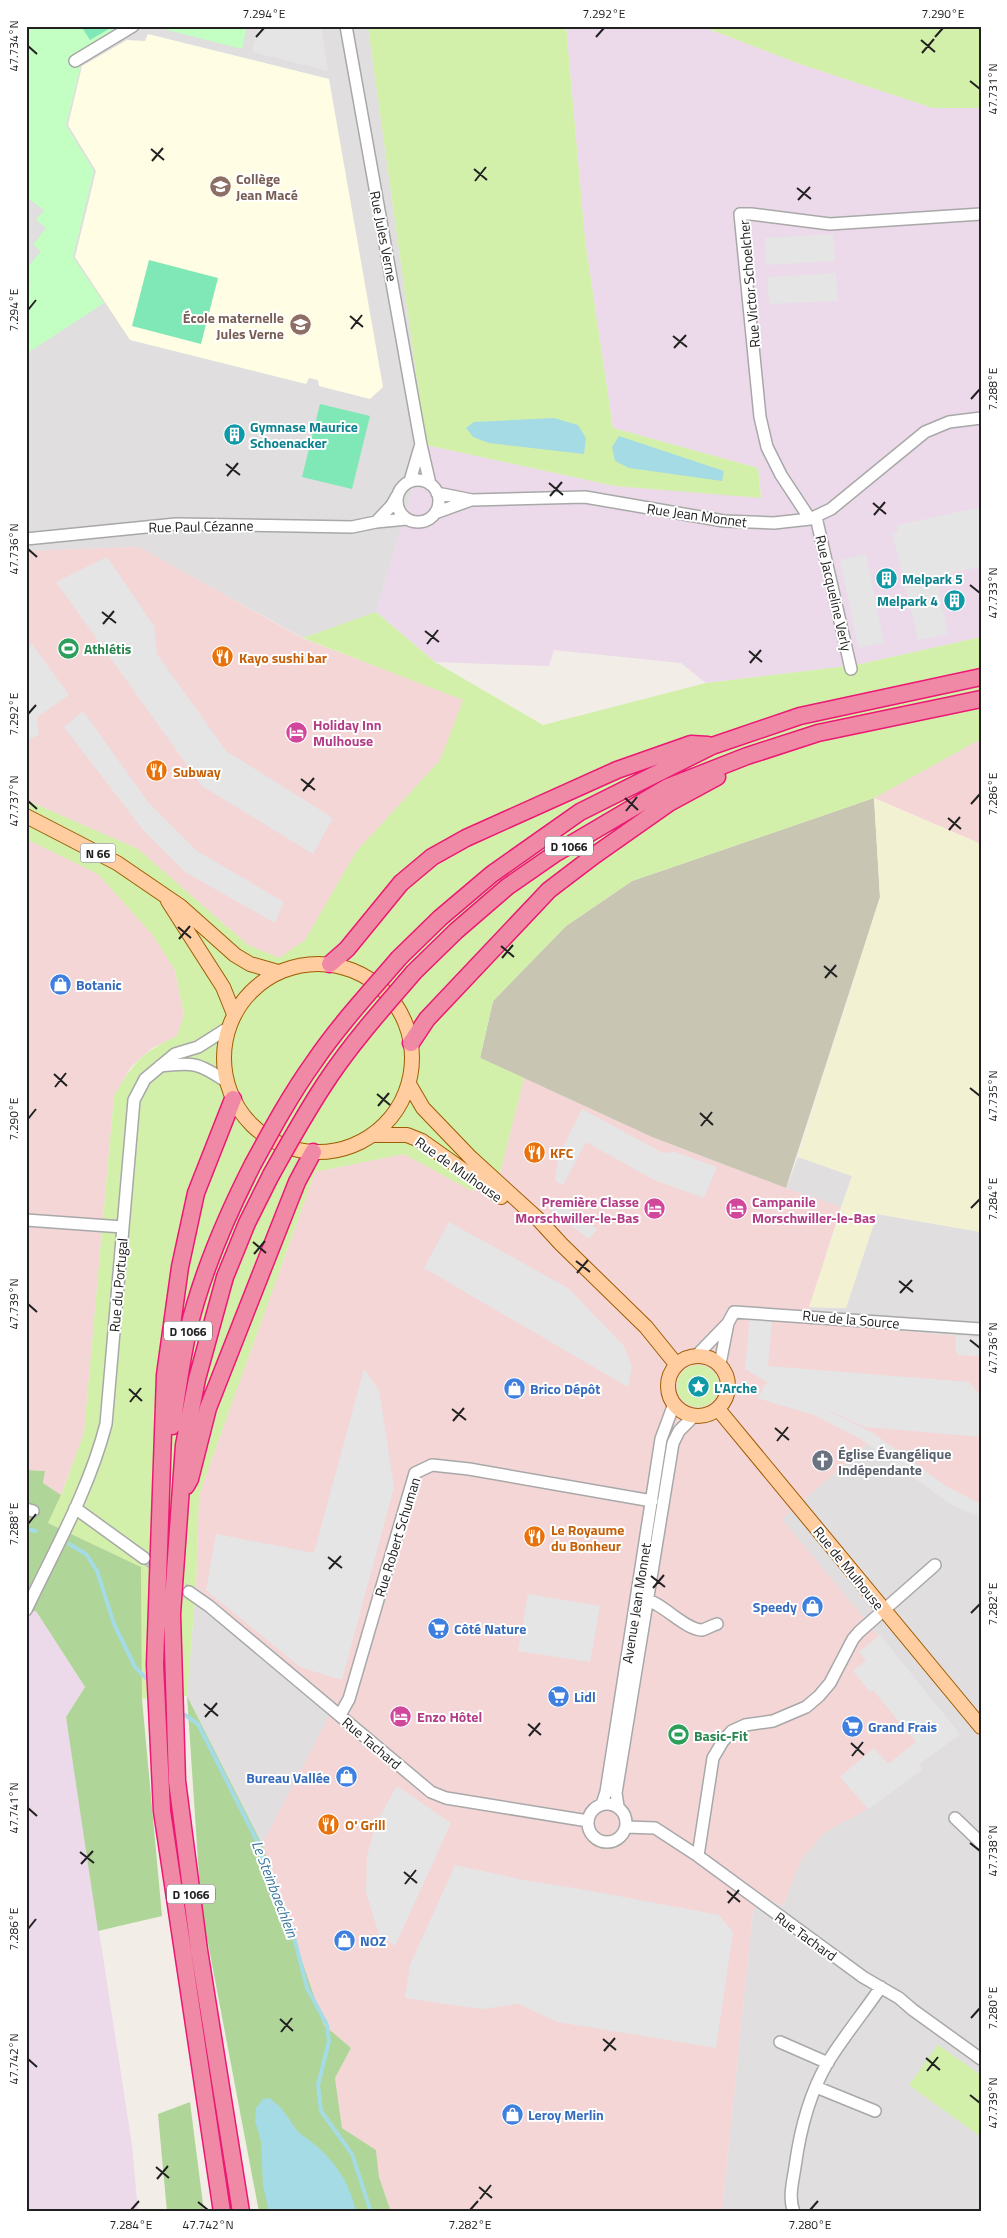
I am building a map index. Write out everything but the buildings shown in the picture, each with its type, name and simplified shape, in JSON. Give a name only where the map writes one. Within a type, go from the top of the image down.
[{"type":"highway","name":"D 1066","points":[[222,2212],[162,1811],[154,1665],[159,1509],[189,1330],[206,1270],[225,1222],[253,1164],[282,1110],[314,1061],[354,1010],[399,958],[440,918],[492,874],[580,812],[712,746],[800,716],[981,677]]},
{"type":"highway","name":"D 1066","points":[[241,2212],[199,1950],[177,1781],[172,1614],[184,1445],[197,1378],[223,1287],[248,1223],[271,1175],[330,1075],[370,1024],[414,972],[456,931],[507,887],[596,828],[668,787],[747,756],[818,733],[981,699]]},
{"type":"highway","points":[[411,1044],[427,1019],[548,890],[669,803],[727,772],[810,744],[818,733]]},
{"type":"highway","points":[[330,964],[347,950],[401,883],[432,857],[466,838],[617,770],[690,744],[712,746]]},
{"type":"highway","points":[[159,1509],[165,1375],[180,1267],[196,1193],[233,1098]]},
{"type":"highway","points":[[179,1500],[190,1479],[208,1408],[297,1182],[313,1152]]},
{"type":"main road","name":"N 66","points":[[26,816],[117,863],[180,906],[235,955],[250,964],[278,972]]},
{"type":"main road","name":"N 66","points":[[165,896],[223,987],[231,1001],[234,1014]]},
{"type":"main road","points":[[304,964],[330,964],[354,971],[375,983],[392,1000],[404,1020],[411,1044],[409,1084],[401,1103],[393,1115],[373,1134],[355,1145],[334,1151],[313,1152],[288,1147],[266,1136],[247,1120],[233,1098],[227,1082],[224,1064],[224,1046],[228,1028],[234,1014],[246,997],[260,983],[278,972],[304,964]]},
{"type":"main road","name":"Rue de Mulhouse","points":[[409,1084],[423,1108],[471,1158],[540,1220],[561,1244],[646,1327],[676,1364]]},
{"type":"main road","name":"Rue de Mulhouse","points":[[373,1134],[407,1135],[422,1141],[495,1192],[536,1227],[561,1244]]},
{"type":"main road","points":[[697,1355],[710,1357],[720,1364],[726,1372],[728,1382],[726,1398],[718,1409],[707,1415],[694,1416],[682,1412],[674,1404],[668,1391],[669,1376],[676,1364],[686,1358],[697,1355]]},
{"type":"main road","name":"Rue de Mulhouse","points":[[718,1409],[981,1727]]},
{"type":"street","points":[[75,61],[133,26]]},
{"type":"street","name":"Rue Jules Verne","points":[[346,26],[421,445],[434,488]]},
{"type":"street","name":"Rue Victor Schoelcher","points":[[813,518],[781,475],[767,447],[760,417],[740,214],[830,224],[981,214]]},
{"type":"street","name":"Rue Jean Monnet","points":[[435,513],[472,500],[585,497],[724,521],[774,523],[813,518],[831,509],[925,432],[949,422],[981,418]]},
{"type":"street","name":"Rue Jules Verne","points":[[410,481],[421,445]]},
{"type":"street","points":[[376,522],[392,505],[397,496],[402,487],[410,481],[421,480],[434,488],[439,503],[435,513],[422,522],[407,519],[397,507],[397,496]]},
{"type":"street","name":"Rue Jean Monnet","points":[[434,488],[472,500]]},
{"type":"street","name":"Rue Jacqueline Verly","points":[[813,518],[852,668]]},
{"type":"street","name":"Rue Paul Cézanne","points":[[26,539],[176,524],[352,527],[407,519]]},
{"type":"street","name":"Rue du Portugal","points":[[26,1610],[75,1508],[95,1461],[106,1424],[134,1100],[145,1079],[175,1054],[198,1047],[228,1028]]},
{"type":"street","points":[[160,1066],[181,1063],[198,1064],[227,1082]]},
{"type":"street","points":[[26,1220],[123,1227]]},
{"type":"street","name":"Rue de la Source","points":[[697,1355],[728,1323],[734,1312],[748,1311],[981,1330]]},
{"type":"street","points":[[720,1364],[728,1323]]},
{"type":"street","name":"Avenue Jean Monnet","points":[[618,1806],[616,1793],[643,1598],[652,1501],[661,1439],[674,1404]]},
{"type":"street","name":"Avenue Jean Monnet","points":[[602,1804],[606,1792],[673,1443],[679,1431],[694,1416]]},
{"type":"street","name":"Rue Robert Schuman","points":[[340,1715],[350,1699],[415,1472],[432,1465],[450,1467],[652,1501]]},
{"type":"street","points":[[75,1508],[144,1558]]},
{"type":"street","points":[[698,1856],[713,1758],[722,1741],[732,1731],[745,1725],[773,1721],[799,1710],[813,1701],[830,1683],[853,1639],[866,1624],[935,1565]]},
{"type":"street","name":"Rue Tachard","points":[[189,1592],[209,1606],[432,1792],[446,1798],[588,1820]]},
{"type":"street","points":[[643,1598],[690,1626],[702,1630],[717,1624]]},
{"type":"street","points":[[607,1803],[618,1806],[625,1815],[626,1827],[621,1837],[609,1842],[595,1838],[590,1833],[588,1820],[592,1810],[607,1803]]},
{"type":"street","points":[[955,1818],[981,1843]]},
{"type":"street","name":"Rue Tachard","points":[[626,1827],[655,1828],[698,1856],[863,1977],[899,1998],[981,2058]]},
{"type":"street","points":[[794,2212],[791,2205],[792,2192],[798,2144],[805,2114],[828,2063],[881,1987]]},
{"type":"street","points":[[780,2042],[828,2063]]},
{"type":"street","points":[[816,2087],[875,2110]]},
{"type":"shaded area","points":[[26,26],[368,26],[426,445],[376,612],[303,638],[139,547],[26,551]]},
{"type":"shaded area","points":[[258,26],[321,26],[328,71],[252,52]]},
{"type":"shaded area","points":[[566,26],[700,26],[800,64],[933,108],[981,108],[981,637],[856,665],[706,683],[681,663],[554,650],[549,666],[435,662],[376,612],[426,445],[615,486],[761,497],[758,468],[613,428],[585,240]]},
{"type":"shaded area","name":"Collège Jean Macé","points":[[148,34],[329,79],[383,387],[370,399],[319,386],[318,380],[309,378],[306,384],[130,340],[75,257],[96,171],[68,125],[82,66],[127,40],[145,41]]},
{"type":"shaded area","points":[[833,234],[835,261],[766,265],[765,238]]},
{"type":"shaded area","points":[[836,273],[838,301],[769,304],[767,277]]},
{"type":"shaded area","points":[[981,507],[981,567],[936,576],[942,604],[938,607],[943,610],[948,634],[918,640],[892,533],[898,532],[897,525]]},
{"type":"shaded area","points":[[139,547],[302,638],[464,700],[440,760],[356,852],[305,940],[279,958],[248,945],[138,849],[26,800],[26,551]]},
{"type":"shaded area","points":[[866,554],[884,643],[858,648],[840,560]]},
{"type":"shaded area","points":[[107,557],[154,626],[157,654],[226,751],[333,818],[313,854],[202,786],[56,582]]},
{"type":"shaded area","points":[[32,644],[69,695],[37,717],[39,734],[29,740],[26,737],[26,646]]},
{"type":"shaded area","points":[[83,711],[148,802],[197,851],[284,902],[275,923],[185,872],[143,830],[64,727]]},
{"type":"shaded area","points":[[981,739],[981,844],[874,798]]},
{"type":"shaded area","points":[[874,798],[880,897],[786,1188],[652,1137],[480,1058],[493,1001],[566,926],[632,881]]},
{"type":"shaded area","points":[[26,839],[98,874],[152,934],[175,970],[184,1015],[178,1036],[152,1048],[131,1067],[114,1096],[84,1433],[61,1495],[43,1483],[45,1471],[26,1470]]},
{"type":"shaded area","points":[[524,1078],[652,1137],[841,1207],[805,1322],[981,1338],[981,1517],[952,1505],[868,1444],[782,1519],[960,1734],[919,1764],[922,1770],[868,1809],[825,1832],[801,1860],[783,1906],[766,1898],[753,1910],[722,2212],[391,2212],[379,2177],[376,2150],[342,2128],[335,2078],[351,2048],[324,2025],[262,1844],[335,1705],[196,1587],[199,1495],[315,1172],[404,1154],[473,1191],[500,1173]]},
{"type":"shaded area","points":[[582,1109],[663,1153],[675,1152],[717,1167],[704,1198],[654,1180],[586,1142],[563,1185],[555,1181],[558,1157]]},
{"type":"shaded area","points":[[798,1157],[852,1176],[841,1207],[786,1188]]},
{"type":"shaded area","points":[[557,1198],[597,1229],[589,1239],[549,1209]]},
{"type":"shaded area","points":[[877,1214],[981,1232],[981,1338],[805,1322],[809,1307],[846,1308]]},
{"type":"shaded area","points":[[449,1222],[568,1288],[624,1346],[632,1367],[628,1387],[424,1268]]},
{"type":"shaded area","points":[[750,1318],[772,1320],[768,1366],[969,1382],[981,1396],[981,1437],[865,1427],[814,1404],[873,1433],[946,1486],[981,1504],[981,1517],[952,1505],[859,1438],[814,1415],[757,1398],[767,1382],[745,1369]]},
{"type":"shaded area","points":[[956,1336],[981,1338],[981,1356],[957,1355],[955,1346]]},
{"type":"shaded area","points":[[364,1369],[379,1390],[394,1487],[342,1680],[300,1667],[206,1590],[216,1534],[314,1553]]},
{"type":"shaded area","points":[[868,1444],[952,1505],[981,1517],[981,2212],[722,2212],[753,1910],[766,1898],[783,1906],[801,1860],[825,1832],[868,1809],[922,1770],[918,1765],[960,1734],[782,1519]]},
{"type":"shaded area","points":[[196,1587],[336,1705],[262,1844],[187,1696]]},
{"type":"shaded area","points":[[528,1594],[600,1606],[590,1662],[518,1651]]},
{"type":"shaded area","points":[[36,1611],[85,1687],[66,1717],[132,2145],[138,2212],[26,2212],[26,1613]]},
{"type":"shaded area","points":[[880,1635],[960,1734],[919,1764],[922,1770],[868,1809],[840,1777],[874,1748],[888,1764],[916,1742],[873,1690],[870,1692],[853,1671],[866,1660],[859,1652]]},
{"type":"shaded area","points":[[397,1786],[451,1823],[395,1946],[379,1935],[366,1892],[367,1856],[376,1823]]},
{"type":"shaded area","points":[[455,1865],[529,1881],[719,1915],[733,1932],[716,2048],[557,2022],[519,2004],[481,2009],[405,1998],[410,1965]]},
{"type":"green space","points":[[26,26],[144,26],[81,65],[66,125],[94,171],[73,257],[104,303],[26,354],[26,288],[31,282],[26,278],[26,269],[41,251],[33,245],[46,228],[36,220],[44,210],[26,197],[26,190],[30,184],[26,181]]},
{"type":"green space","points":[[81,26],[114,26],[90,40]]},
{"type":"green space","points":[[152,26],[247,26],[242,49]]},
{"type":"green space","points":[[368,26],[566,26],[585,240],[613,428],[758,468],[761,498],[615,486],[426,445]]},
{"type":"green space","points":[[701,26],[981,26],[981,108],[933,108],[800,64]]},
{"type":"green space","points":[[149,260],[218,278],[201,344],[132,326]]},
{"type":"green space","points":[[320,404],[370,416],[352,489],[302,477]]},
{"type":"green space","points":[[376,612],[435,662],[543,725],[706,683],[856,665],[981,637],[981,739],[874,798],[632,881],[566,926],[493,1001],[480,1058],[524,1078],[500,1173],[472,1191],[404,1154],[315,1172],[199,1495],[196,1587],[187,1696],[142,1699],[141,1567],[48,1523],[62,1493],[84,1433],[114,1096],[133,1067],[147,1053],[177,1036],[184,1015],[175,970],[152,934],[98,874],[26,839],[26,800],[138,849],[248,945],[279,958],[305,940],[356,852],[440,760],[463,700],[303,638]]},
{"type":"green space","points":[[874,798],[981,844],[981,1232],[877,1214],[846,1308],[809,1307],[852,1176],[798,1157],[880,897]]},
{"type":"green space","points":[[698,1365],[713,1371],[719,1386],[713,1401],[698,1407],[683,1401],[677,1386],[683,1371]]},
{"type":"green space","points":[[26,1470],[45,1471],[43,1483],[61,1495],[48,1523],[141,1567],[142,1699],[162,1916],[98,1931],[66,1717],[85,1687],[36,1611],[26,1613]]},
{"type":"green space","points":[[187,1696],[262,1844],[324,2025],[351,2048],[335,2078],[342,2128],[376,2150],[379,2177],[391,2212],[259,2212],[201,1906]]},
{"type":"green space","points":[[938,2045],[981,2075],[981,2137],[909,2085]]},
{"type":"green space","points":[[190,2102],[204,2212],[167,2212],[158,2114]]},
{"type":"water","points":[[554,418],[578,425],[586,438],[584,454],[489,443],[473,437],[466,428],[474,422]]},
{"type":"water","points":[[619,436],[724,471],[722,481],[629,468],[615,461],[612,447]]},
{"type":"water","points":[[269,2098],[278,2105],[298,2131],[329,2158],[346,2183],[356,2212],[269,2212],[263,2185],[261,2141],[255,2121],[256,2108],[263,2099]]},
{"type":"waterway","name":"Le Steinbaechlein","points":[[26,1529],[36,1531]]},
{"type":"waterway","name":"Le Steinbaechlein","points":[[69,1544],[86,1554],[97,1571],[114,1624],[135,1667],[147,1679]]},
{"type":"waterway","name":"Le Steinbaechlein","points":[[185,1715],[198,1724],[257,1841],[270,1886],[290,1922],[307,1988],[327,2025],[329,2041],[318,2085],[321,2111],[352,2154],[371,2212]]},
{"type":"tunnel","points":[[144,1558],[189,1592]]},
{"type":"place","name":"Collège Jean Macé","points":[[220,186]]},
{"type":"place","name":"École maternelle Jules Verne","points":[[300,325]]},
{"type":"place","name":"Gymnase Maurice Schoenacker","points":[[234,434]]},
{"type":"place","name":"Melpark 5","points":[[886,578]]},
{"type":"place","name":"Melpark 4","points":[[954,600]]},
{"type":"place","name":"Athlétis","points":[[68,648]]},
{"type":"place","name":"Kayo sushi bar","points":[[223,657]]},
{"type":"place","name":"Holiday Inn Mulhouse","points":[[297,732]]},
{"type":"place","name":"Subway","points":[[157,771]]},
{"type":"place","name":"Botanic","points":[[60,984]]},
{"type":"place","name":"KFC","points":[[534,1152]]},
{"type":"place","name":"Première Classe Morschwiller-le-Bas","points":[[655,1209]]},
{"type":"place","name":"Campanile Morschwiller-le-Bas","points":[[736,1209]]},
{"type":"place","name":"L'Arche","points":[[698,1387]]},
{"type":"place","name":"Brico Dépôt","points":[[514,1388]]},
{"type":"place","name":"Église Évangélique Indépendante","points":[[822,1461]]},
{"type":"place","name":"Le Royaume du Bonheur","points":[[535,1537]]},
{"type":"place","name":"Speedy","points":[[813,1606]]},
{"type":"place","name":"Côté Nature","points":[[438,1628]]},
{"type":"place","name":"Lidl","points":[[558,1696]]},
{"type":"place","name":"Enzo Hôtel","points":[[401,1716]]},
{"type":"place","name":"Grand Frais","points":[[852,1726]]},
{"type":"place","name":"Basic-Fit","points":[[678,1735]]},
{"type":"place","name":"Bureau Vallée","points":[[346,1777]]},
{"type":"place","name":"O' Grill","points":[[329,1824]]},
{"type":"place","name":"NOZ","points":[[344,1940]]},
{"type":"place","name":"Leroy Merlin","points":[[512,2114]]}]
